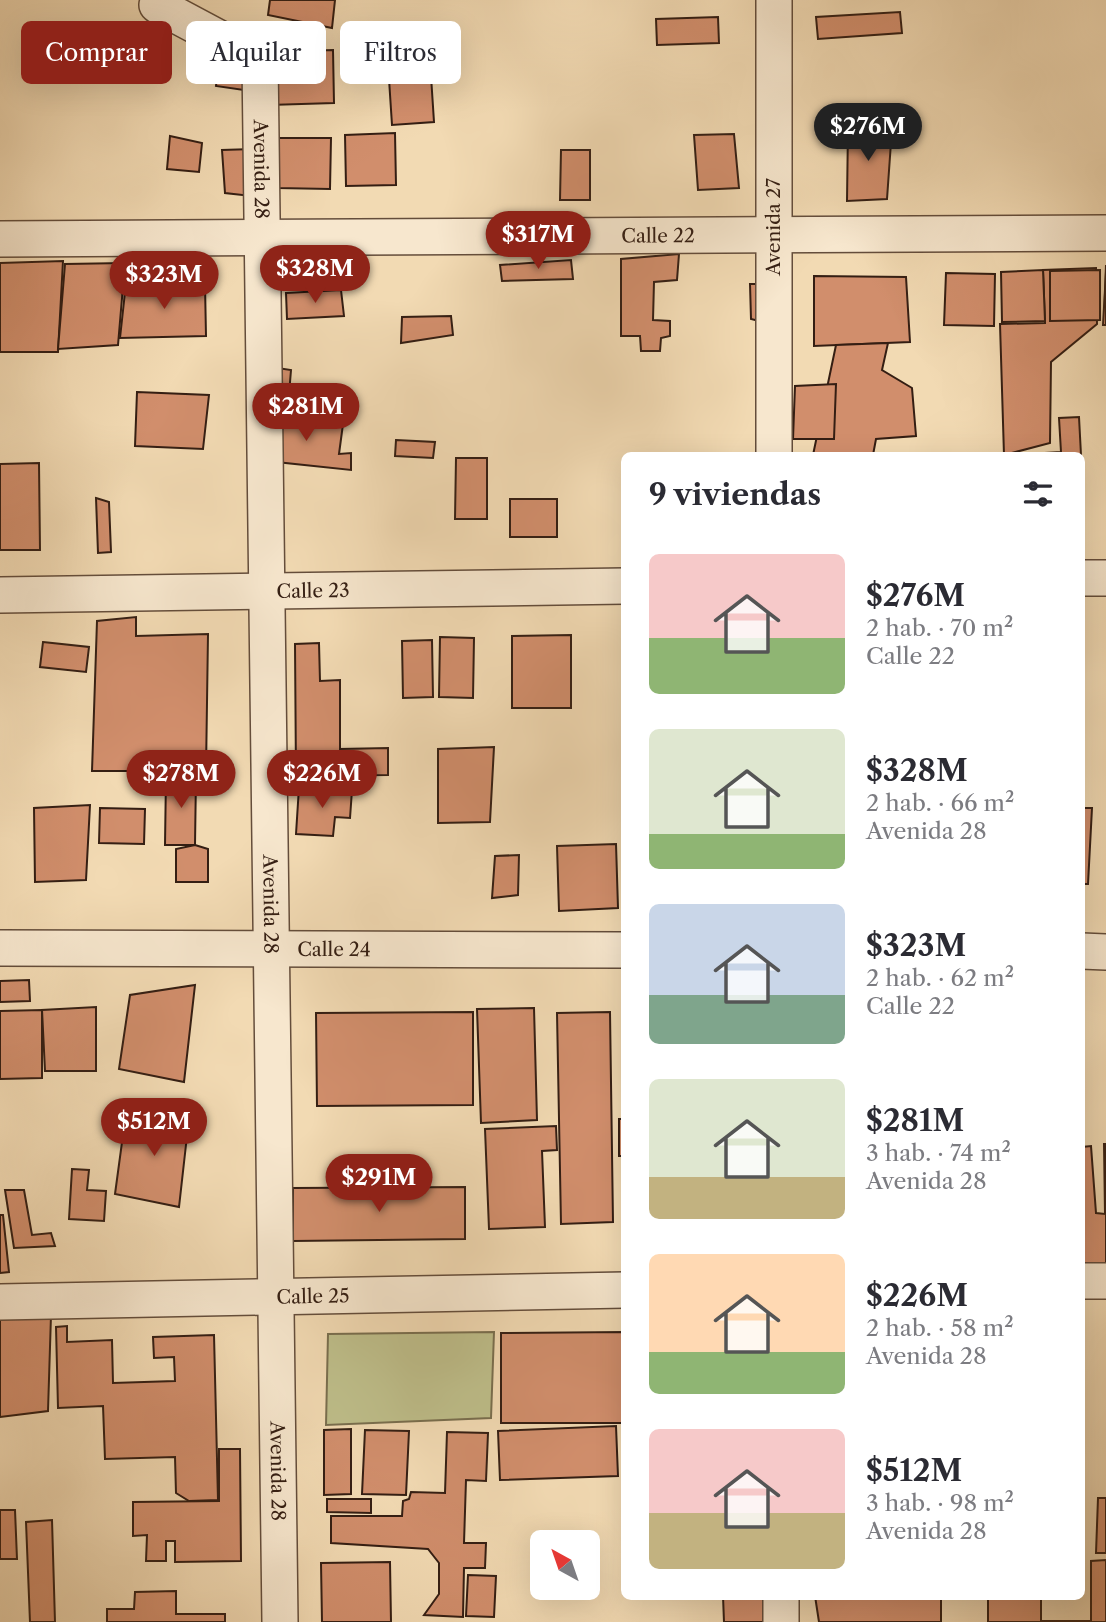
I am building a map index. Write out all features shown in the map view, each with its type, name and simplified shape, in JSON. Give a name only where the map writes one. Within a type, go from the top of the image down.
[{"type":"street","name":"Avenida 27","points":[[774,0],[774,452]]},
{"type":"street","name":"Avenida 28","points":[[157,5],[260,60],[280,1622]]},
{"type":"street","name":"Calle 22","points":[[0,239],[1106,233]]},
{"type":"street","points":[[1085,578],[1106,578]]},
{"type":"street","name":"Calle 23","points":[[0,595],[621,586]]},
{"type":"street","name":"Calle 24","points":[[0,948],[621,950]]},
{"type":"street","points":[[1085,951],[1106,951]]},
{"type":"street","points":[[1085,1281],[1106,1280]]},
{"type":"street","name":"Calle 25","points":[[0,1302],[621,1290]]},
{"type":"street","points":[[781,1600],[781,1622]]},
{"type":"green space","points":[[494,1332],[491,1418],[326,1425],[328,1334]]},
{"type":"building","points":[[270,0],[335,0],[332,28],[326,27],[326,21],[298,21],[268,15]]},
{"type":"building","points":[[900,12],[902,33],[818,39],[816,17]]},
{"type":"building","points":[[718,17],[719,43],[657,45],[656,19]]},
{"type":"building","points":[[326,50],[333,50],[334,103],[269,105],[269,84],[326,84]]},
{"type":"building","points":[[258,84],[258,92],[216,86]]},
{"type":"building","points":[[389,84],[432,84],[434,122],[392,125]]},
{"type":"building","points":[[848,127],[892,128],[887,199],[847,201]]},
{"type":"building","points":[[395,133],[396,185],[346,186],[345,135]]},
{"type":"building","points":[[734,134],[739,188],[698,190],[694,135]]},
{"type":"building","points":[[170,136],[202,143],[199,172],[167,169]]},
{"type":"building","points":[[277,138],[331,138],[330,189],[277,188]]},
{"type":"building","points":[[253,149],[251,196],[225,193],[222,150]]},
{"type":"building","points":[[561,150],[590,150],[590,200],[560,200]]},
{"type":"building","points":[[679,254],[677,280],[654,282],[653,320],[670,321],[670,336],[661,338],[660,351],[641,351],[640,336],[621,336],[621,259]]},
{"type":"building","points":[[571,260],[573,279],[502,281],[500,265]]},
{"type":"building","points":[[63,261],[58,352],[0,352],[0,263]]},
{"type":"building","points":[[125,263],[118,345],[58,349],[65,264]]},
{"type":"building","points":[[1106,265],[1106,322],[1104,322]]},
{"type":"building","points":[[1096,268],[1097,324],[1051,362],[1050,443],[1016,452],[1004,452],[1000,324],[1045,323],[1043,270]]},
{"type":"building","points":[[1043,270],[1045,321],[1002,322],[1001,272]]},
{"type":"building","points":[[1100,270],[1100,320],[1050,321],[1050,271]]},
{"type":"building","points":[[1106,272],[1106,325],[1103,325]]},
{"type":"building","points":[[946,273],[995,274],[994,326],[944,325]]},
{"type":"building","points":[[814,276],[906,277],[910,342],[814,346]]},
{"type":"building","points":[[126,283],[205,285],[206,336],[120,338]]},
{"type":"building","points":[[750,284],[765,284],[763,322],[751,319]]},
{"type":"building","points":[[341,290],[344,316],[287,319],[286,293]]},
{"type":"building","points":[[451,316],[453,335],[401,343],[402,317]]},
{"type":"building","points":[[888,343],[882,370],[912,388],[916,436],[876,439],[874,452],[814,452],[836,345]]},
{"type":"building","points":[[271,367],[291,370],[287,418],[267,415]]},
{"type":"building","points":[[836,384],[834,439],[793,439],[795,386]]},
{"type":"building","points":[[137,392],[209,395],[203,449],[135,446]]},
{"type":"building","points":[[267,415],[343,424],[339,454],[351,453],[351,470],[267,461]]},
{"type":"building","points":[[1079,417],[1081,452],[1061,452],[1059,418]]},
{"type":"building","points":[[396,440],[435,442],[433,458],[395,456]]},
{"type":"building","points":[[456,458],[487,458],[487,519],[455,519]]},
{"type":"building","points":[[39,463],[40,550],[0,550],[0,464]]},
{"type":"building","points":[[96,498],[109,502],[111,552],[98,553]]},
{"type":"building","points":[[510,499],[557,499],[557,537],[510,537]]},
{"type":"building","points":[[136,617],[136,636],[208,634],[206,771],[92,771],[97,621]]},
{"type":"building","points":[[571,635],[571,708],[512,708],[512,636]]},
{"type":"building","points":[[440,637],[474,638],[473,698],[439,697]]},
{"type":"building","points":[[432,640],[433,697],[403,698],[402,641]]},
{"type":"building","points":[[43,642],[89,647],[86,672],[40,667]]},
{"type":"building","points":[[319,643],[320,681],[340,680],[340,749],[388,748],[388,775],[296,776],[295,644]]},
{"type":"building","points":[[494,747],[490,822],[438,823],[438,749]]},
{"type":"building","points":[[166,776],[196,776],[195,845],[165,845]]},
{"type":"building","points":[[299,787],[352,790],[350,818],[335,817],[333,836],[296,834]]},
{"type":"building","points":[[90,805],[86,880],[35,882],[34,808]]},
{"type":"building","points":[[100,808],[145,809],[144,844],[99,843]]},
{"type":"building","points":[[1085,808],[1092,808],[1088,884],[1085,884]]},
{"type":"building","points":[[616,844],[618,908],[559,911],[557,846]]},
{"type":"building","points":[[195,845],[208,849],[208,882],[176,882],[176,849]]},
{"type":"building","points":[[519,855],[518,895],[492,898],[495,856]]},
{"type":"building","points":[[29,980],[30,1001],[0,1002],[0,981]]},
{"type":"building","points":[[195,985],[184,1082],[119,1069],[130,995]]},
{"type":"building","points":[[96,1007],[96,1071],[45,1071],[42,1010]]},
{"type":"building","points":[[534,1008],[537,1120],[481,1123],[477,1009]]},
{"type":"building","points":[[42,1010],[42,1078],[0,1079],[0,1011]]},
{"type":"building","points":[[473,1012],[473,1105],[317,1106],[316,1013]]},
{"type":"building","points":[[610,1012],[613,1222],[561,1224],[557,1013]]},
{"type":"building","points":[[190,1109],[179,1207],[115,1194],[125,1120]]},
{"type":"building","points":[[619,1119],[621,1119],[621,1156]]},
{"type":"building","points":[[556,1126],[557,1150],[542,1151],[545,1227],[489,1229],[485,1129]]},
{"type":"building","points":[[1106,1144],[1106,1266],[1085,1267],[1085,1147],[1091,1146],[1096,1213],[1105,1214]]},
{"type":"building","points":[[72,1169],[89,1170],[87,1190],[106,1191],[104,1221],[69,1219]]},
{"type":"building","points":[[465,1187],[465,1239],[293,1241],[293,1188]]},
{"type":"building","points":[[5,1190],[24,1190],[32,1235],[51,1233],[55,1246],[14,1248]]},
{"type":"building","points":[[0,1215],[3,1215],[9,1272],[0,1273]]},
{"type":"building","points":[[51,1315],[48,1411],[0,1417],[0,1319]]},
{"type":"building","points":[[67,1326],[67,1342],[112,1340],[113,1383],[175,1381],[174,1357],[154,1358],[153,1337],[214,1335],[218,1500],[189,1501],[176,1493],[175,1457],[105,1459],[103,1406],[58,1408],[56,1327]]},
{"type":"building","points":[[621,1332],[621,1423],[501,1423],[501,1333]]},
{"type":"building","points":[[616,1426],[618,1476],[500,1480],[498,1431]]},
{"type":"building","points":[[351,1429],[351,1494],[324,1495],[324,1430]]},
{"type":"building","points":[[365,1430],[409,1431],[406,1495],[362,1494]]},
{"type":"building","points":[[447,1432],[488,1433],[486,1481],[466,1480],[464,1543],[486,1543],[485,1568],[464,1568],[463,1617],[424,1615],[439,1594],[439,1563],[428,1549],[331,1543],[331,1516],[402,1516],[403,1501],[409,1499],[411,1492],[445,1493]]},
{"type":"building","points":[[219,1449],[240,1449],[241,1561],[175,1562],[175,1541],[166,1541],[166,1561],[146,1561],[147,1535],[133,1536],[133,1502],[219,1501]]},
{"type":"building","points":[[1098,1498],[1106,1498],[1106,1553],[1096,1553]]},
{"type":"building","points":[[327,1499],[371,1499],[371,1513],[327,1512]]},
{"type":"building","points":[[0,1510],[15,1510],[17,1559],[0,1559]]},
{"type":"building","points":[[52,1520],[55,1622],[30,1622],[26,1522]]},
{"type":"building","points":[[1106,1560],[1106,1622],[988,1622],[988,1600],[1041,1600],[1041,1621],[1091,1621],[1091,1561]]},
{"type":"building","points":[[390,1562],[391,1622],[322,1622],[321,1563]]},
{"type":"building","points":[[468,1575],[496,1576],[494,1617],[466,1616]]},
{"type":"building","points":[[176,1591],[176,1614],[225,1614],[225,1622],[107,1622],[107,1609],[134,1609],[135,1592]]},
{"type":"building","points":[[723,1600],[775,1600],[776,1622],[724,1622]]},
{"type":"building","points":[[816,1600],[941,1600],[941,1622],[819,1622]]}]
